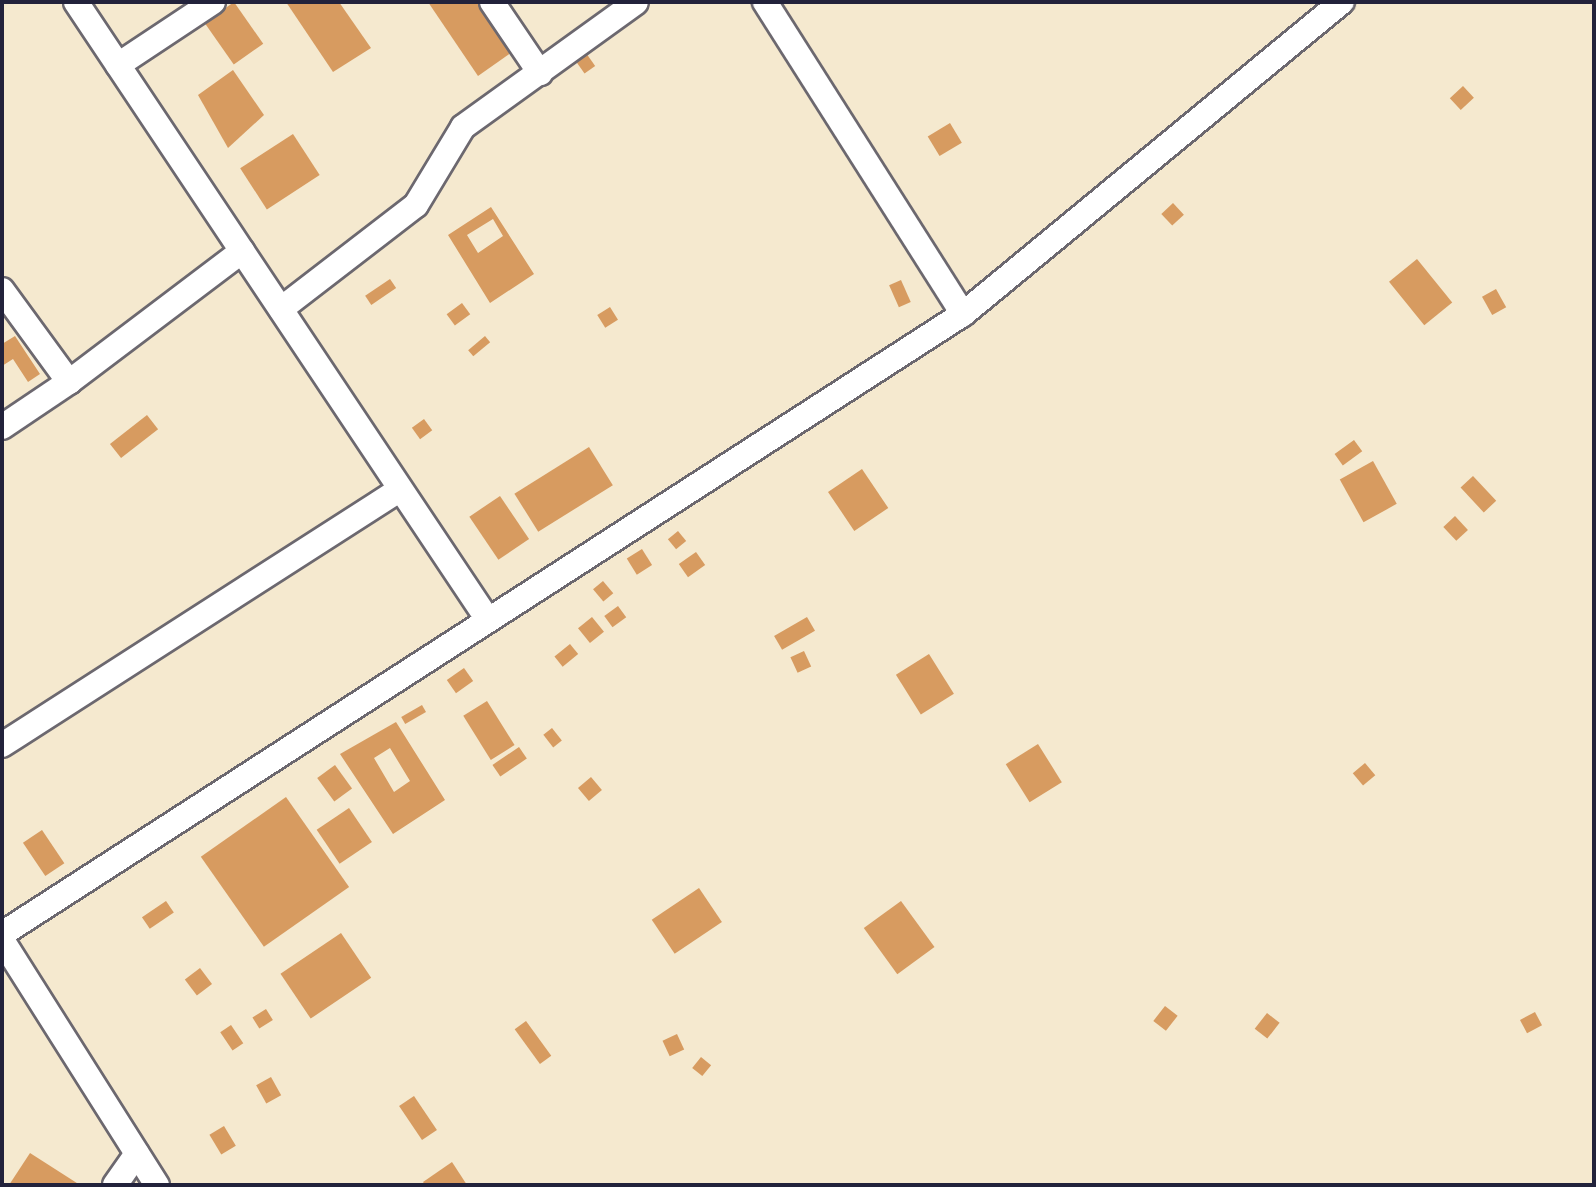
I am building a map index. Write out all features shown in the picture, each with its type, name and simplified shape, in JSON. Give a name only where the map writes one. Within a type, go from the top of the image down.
[{"type":"street","points":[[76,2],[488,620]]},
{"type":"street","points":[[118,65],[213,2]]},
{"type":"street","points":[[492,2],[540,73]]},
{"type":"street","points":[[281,309],[416,205],[463,127],[636,2]]},
{"type":"street","points":[[765,2],[963,314]]},
{"type":"street","points":[[2,934],[963,314],[1342,2]]},
{"type":"street","points":[[2,427],[69,382],[242,251]]},
{"type":"street","points":[[2,290],[69,382]]},
{"type":"street","points":[[2,745],[400,489]]},
{"type":"street","points":[[2,940],[157,1185]]},
{"type":"street","points":[[115,1185],[137,1154]]},
{"type":"building","points":[[234,2],[263,44],[234,64],[205,23]]},
{"type":"building","points":[[286,2],[339,2],[371,48],[333,72]]},
{"type":"building","points":[[428,2],[477,2],[512,52],[478,76]]},
{"type":"building","points":[[586,53],[595,66],[585,74],[575,60]]},
{"type":"building","points":[[233,70],[264,115],[228,148],[198,95]]},
{"type":"building","points":[[1463,86],[1474,98],[1461,110],[1450,98]]},
{"type":"building","points":[[950,123],[962,143],[940,156],[928,136]]},
{"type":"building","points":[[293,134],[320,175],[267,209],[240,168]]},
{"type":"building","points":[[1173,203],[1184,215],[1172,226],[1161,214]]},
{"type":"building","points":[[491,207],[534,274],[490,303],[448,235]],"holes":[[[493,219],[503,236],[478,253],[467,235]]]},
{"type":"building","points":[[1417,259],[1452,303],[1424,325],[1389,282]]},
{"type":"building","points":[[390,279],[396,288],[371,305],[365,296]]},
{"type":"building","points":[[901,280],[911,302],[899,307],[889,285]]},
{"type":"building","points":[[1496,289],[1506,307],[1492,315],[1482,297]]},
{"type":"building","points":[[462,303],[470,314],[455,325],[447,314]]},
{"type":"building","points":[[610,307],[618,320],[605,328],[597,315]]},
{"type":"building","points":[[15,336],[40,374],[28,382],[13,359],[2,366],[2,344]]},
{"type":"building","points":[[485,336],[490,342],[473,356],[468,350]]},
{"type":"building","points":[[147,415],[158,429],[121,458],[110,444]]},
{"type":"building","points":[[424,419],[432,430],[420,439],[412,428]]},
{"type":"building","points":[[1354,440],[1362,451],[1343,465],[1335,454]]},
{"type":"building","points":[[589,447],[613,485],[538,532],[514,494]]},
{"type":"building","points":[[1373,461],[1397,504],[1364,522],[1340,479]]},
{"type":"building","points":[[862,469],[888,508],[854,531],[828,492]]},
{"type":"building","points":[[1473,476],[1496,501],[1484,512],[1461,488]]},
{"type":"building","points":[[500,496],[529,539],[498,560],[469,517]]},
{"type":"building","points":[[1455,516],[1468,530],[1456,541],[1443,527]]},
{"type":"building","points":[[678,531],[686,541],[676,549],[668,539]]},
{"type":"building","points":[[642,549],[652,565],[637,575],[627,559]]},
{"type":"building","points":[[696,552],[705,565],[688,577],[679,564]]},
{"type":"building","points":[[603,581],[613,593],[603,602],[593,589]]},
{"type":"building","points":[[618,606],[626,617],[612,627],[604,616]]},
{"type":"building","points":[[592,617],[604,632],[590,643],[578,628]]},
{"type":"building","points":[[807,617],[815,631],[782,650],[774,636]]},
{"type":"building","points":[[570,644],[578,654],[563,667],[554,657]]},
{"type":"building","points":[[804,651],[811,666],[798,673],[790,657]]},
{"type":"building","points":[[929,654],[954,694],[921,715],[896,675]]},
{"type":"building","points":[[464,668],[473,681],[456,693],[447,680]]},
{"type":"building","points":[[487,701],[515,745],[491,760],[463,716]]},
{"type":"building","points":[[422,705],[426,712],[405,724],[401,717]]},
{"type":"building","points":[[396,722],[445,800],[393,834],[340,754]],"holes":[[[390,748],[410,781],[394,792],[374,758]]]},
{"type":"building","points":[[552,728],[562,741],[553,747],[543,735]]},
{"type":"building","points":[[1038,744],[1062,782],[1030,802],[1006,764]]},
{"type":"building","points":[[519,747],[527,759],[500,777],[492,765]]},
{"type":"building","points":[[1365,763],[1375,775],[1363,786],[1353,773]]},
{"type":"building","points":[[335,765],[352,788],[334,801],[317,778]]},
{"type":"building","points":[[591,777],[602,790],[589,801],[578,788]]},
{"type":"building","points":[[286,797],[349,887],[264,947],[201,857]]},
{"type":"building","points":[[349,808],[372,842],[340,864],[317,830]]},
{"type":"building","points":[[42,830],[64,863],[45,876],[23,843]]},
{"type":"building","points":[[699,888],[722,922],[675,954],[652,920]]},
{"type":"building","points":[[166,901],[174,913],[150,929],[142,917]]},
{"type":"building","points":[[901,901],[935,947],[897,974],[864,928]]},
{"type":"building","points":[[341,933],[371,978],[311,1019],[280,974]]},
{"type":"building","points":[[200,968],[212,984],[197,995],[185,979]]},
{"type":"building","points":[[1165,1006],[1178,1016],[1166,1031],[1153,1021]]},
{"type":"building","points":[[266,1009],[273,1020],[259,1029],[252,1017]]},
{"type":"building","points":[[1535,1012],[1542,1025],[1527,1033],[1520,1020]]},
{"type":"building","points":[[1267,1013],[1280,1023],[1267,1039],[1255,1029]]},
{"type":"building","points":[[526,1021],[551,1056],[540,1064],[515,1029]]},
{"type":"building","points":[[231,1025],[243,1043],[233,1051],[220,1032]]},
{"type":"building","points":[[677,1034],[684,1049],[670,1056],[662,1041]]},
{"type":"building","points":[[701,1057],[711,1065],[702,1076],[692,1068]]},
{"type":"building","points":[[271,1077],[281,1095],[266,1104],[256,1085]]},
{"type":"building","points":[[414,1096],[437,1130],[422,1140],[399,1106]]},
{"type":"building","points":[[224,1126],[236,1146],[221,1154],[209,1135]]},
{"type":"building","points":[[30,1153],[80,1185],[9,1185]]},
{"type":"building","points":[[452,1162],[467,1185],[425,1185],[423,1182]]}]
